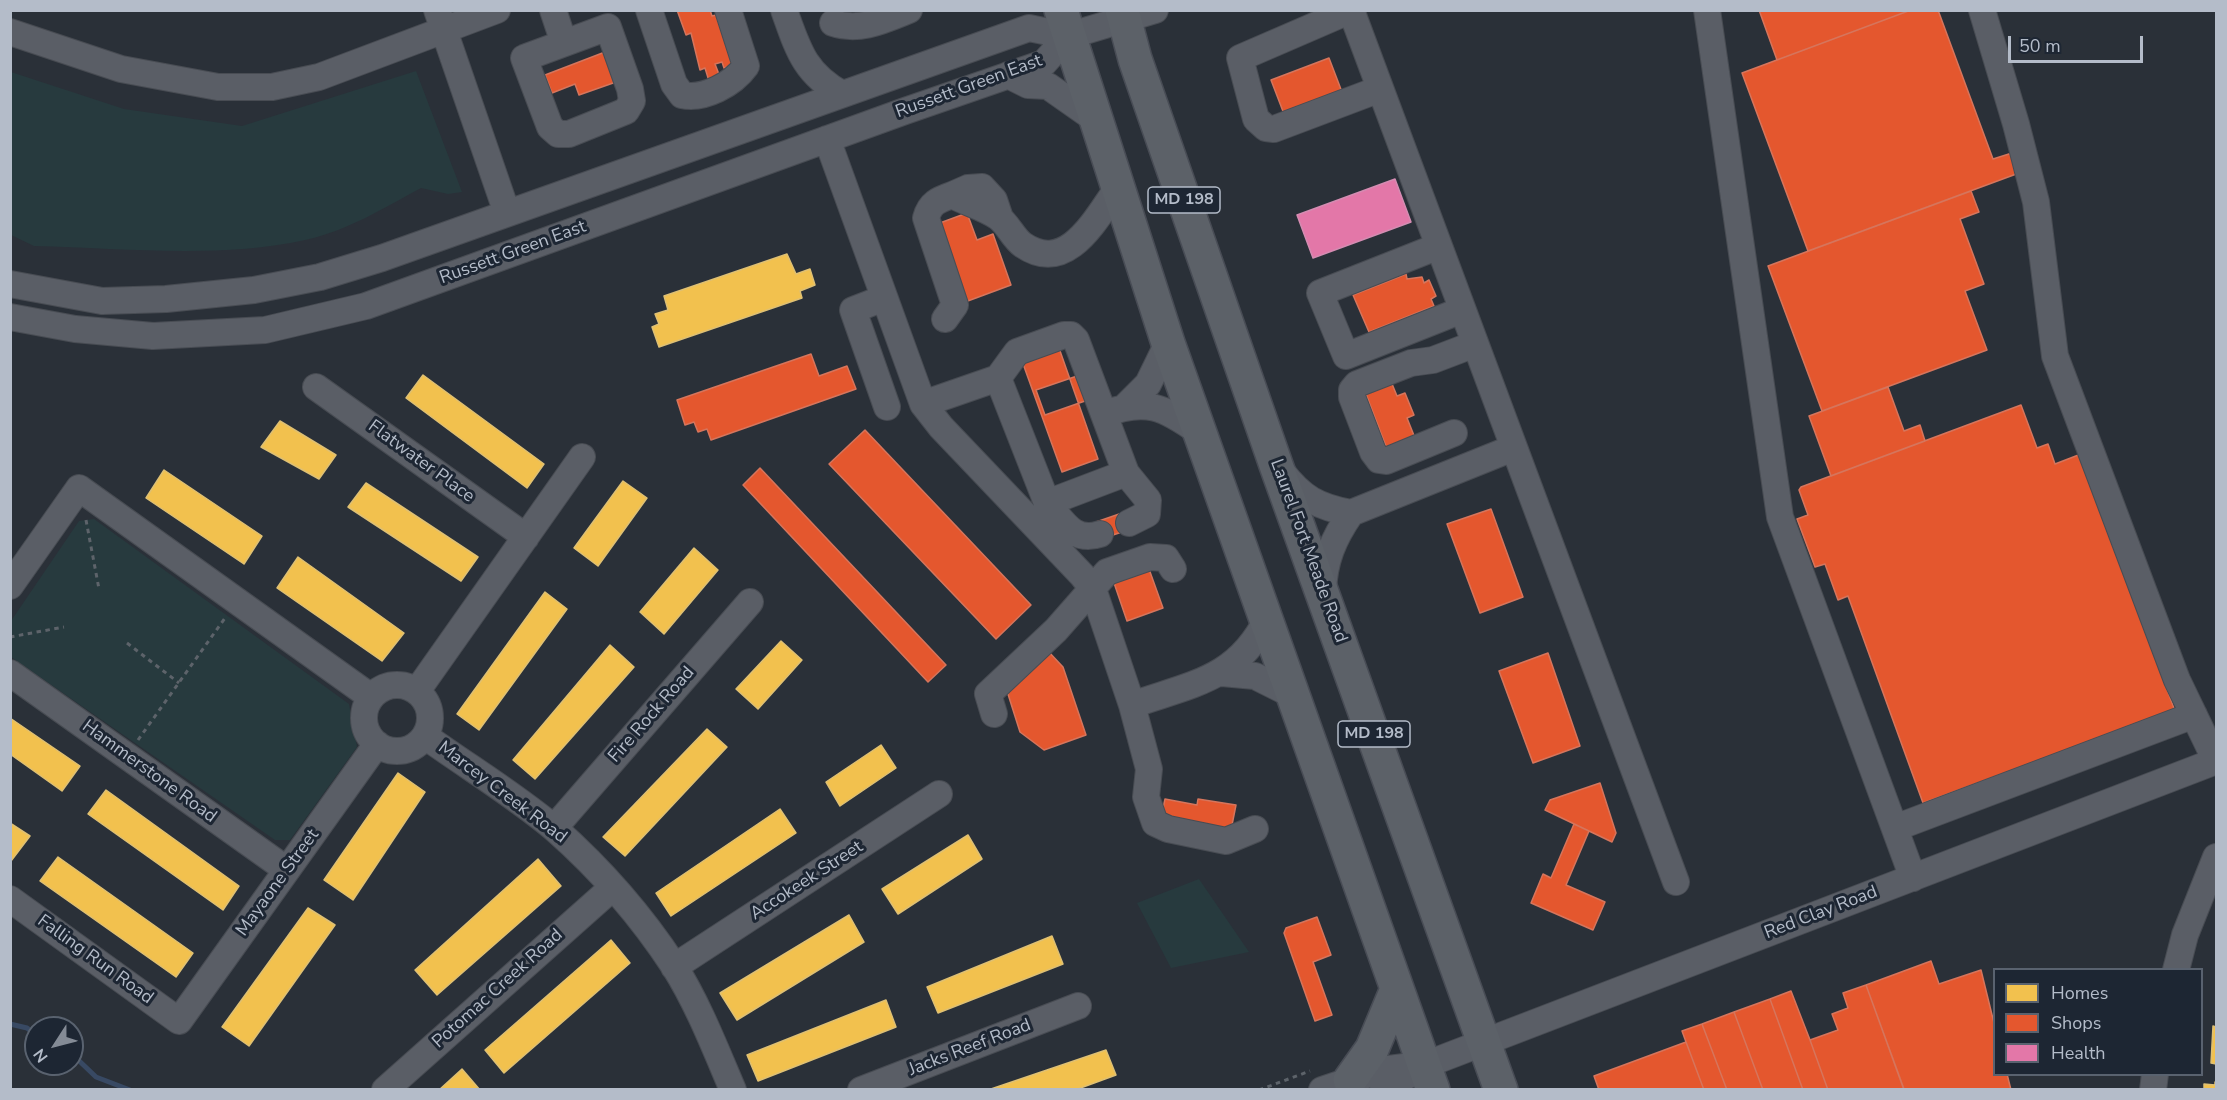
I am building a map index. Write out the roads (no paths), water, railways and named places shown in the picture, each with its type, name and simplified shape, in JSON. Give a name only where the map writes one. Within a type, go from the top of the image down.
[{"type":"main road","name":"MD 198","points":[[1094,19],[1095,119],[1117,189],[1199,432],[1429,1077]]},
{"type":"main road","name":"Laurel Fort Meade Road","points":[[1094,19],[1135,59],[1276,465],[1501,1089]]},
{"type":"main road","points":[[1336,1085],[1372,1049],[1397,989]]},
{"type":"street","points":[[10,32],[131,71],[218,87],[272,87],[320,77],[440,20],[497,10]]},
{"type":"street","points":[[553,10],[564,43]]},
{"type":"street","points":[[649,10],[674,84],[682,95],[692,98],[730,83],[746,66],[728,10]]},
{"type":"street","points":[[784,10],[802,60],[814,75],[842,94]]},
{"type":"street","points":[[831,17],[878,10]]},
{"type":"street","points":[[831,17],[848,28],[872,24],[909,10]]},
{"type":"street","points":[[1094,19],[1155,10]]},
{"type":"street","points":[[1380,88],[1274,129],[1266,128],[1256,119],[1240,58],[1351,10],[1676,882]]},
{"type":"street","points":[[1707,10],[1780,517],[1913,878]]},
{"type":"street","points":[[1982,10],[2016,124],[2036,202],[2055,356],[2177,680],[2216,761]]},
{"type":"street","name":"Russett Green East","points":[[10,284],[102,301],[166,299],[254,290],[320,277],[1029,28],[1094,19]]},
{"type":"street","name":"Russett Green East","points":[[10,316],[75,329],[153,336],[265,330],[324,318],[366,306],[1044,63],[1094,19]]},
{"type":"street","points":[[440,20],[507,213]]},
{"type":"street","points":[[608,27],[630,89],[632,101],[626,111],[568,134],[558,134],[550,128],[524,58],[564,43],[608,27]]},
{"type":"street","points":[[1008,75],[1028,85],[1048,86],[1095,119]]},
{"type":"street","points":[[827,139],[923,404],[941,427],[1093,589],[1132,705],[1149,769],[1146,797],[1155,823],[1168,829],[1226,841],[1255,830]]},
{"type":"street","points":[[945,318],[955,305],[926,218],[930,207],[936,201],[952,195],[999,218],[1022,244],[1040,254],[1057,255],[1068,249],[1091,225],[1117,189]]},
{"type":"street","points":[[1439,246],[1320,293],[1346,356],[1462,310]]},
{"type":"street","points":[[884,298],[853,310],[887,407]]},
{"type":"street","points":[[923,404],[998,378],[1017,352],[1059,336],[1071,335],[1115,410],[1126,473],[1148,501],[1146,514],[1129,523]]},
{"type":"street","points":[[1115,410],[1148,384],[1168,343]]},
{"type":"street","points":[[1454,433],[1386,461],[1378,460],[1360,419],[1352,397],[1352,390],[1357,384],[1411,363],[1433,360],[1475,344]]},
{"type":"street","points":[[998,378],[1047,503],[1078,536],[1087,538],[1100,534]]},
{"type":"street","name":"Flatwater Place","points":[[316,387],[526,537]]},
{"type":"street","points":[[1115,410],[1149,406],[1173,414],[1199,432]]},
{"type":"street","points":[[1323,594],[1324,565],[1337,532],[1351,513],[1514,448]]},
{"type":"street","points":[[417,691],[582,457]]},
{"type":"street","points":[[1276,465],[1298,493],[1328,508],[1351,513]]},
{"type":"street","points":[[1047,503],[1126,473]]},
{"type":"street","points":[[10,586],[80,488],[371,697]]},
{"type":"street","points":[[994,714],[988,694],[1056,630],[1107,573],[1150,557],[1166,558],[1173,569]]},
{"type":"street","name":"Fire Rock Road","points":[[554,828],[750,602]]},
{"type":"street","points":[[1132,705],[1222,672],[1247,652],[1267,619]]},
{"type":"street","points":[[1222,672],[1255,676],[1293,695]]},
{"type":"street","name":"Hammerstone Road","points":[[10,673],[287,870]]},
{"type":"street","points":[[388,686],[409,687],[417,691],[429,708],[431,717],[425,736],[408,750],[397,752],[377,744],[365,727],[366,706],[371,697],[388,686]]},
{"type":"street","points":[[1895,828],[2194,715]]},
{"type":"street","name":"Marcey Creek Road","points":[[425,736],[554,828],[644,924],[674,967],[698,1011],[733,1089]]},
{"type":"street","name":"Mayaone Street","points":[[179,1021],[377,744]]},
{"type":"street","name":"Red Clay Road","points":[[1429,1077],[1484,1042],[2216,761]]},
{"type":"street","name":"Accokeek Street","points":[[674,967],[939,794]]},
{"type":"street","points":[[2176,968],[2193,914],[2217,857]]},
{"type":"street","name":"Potomac Creek Road","points":[[385,1089],[612,888]]},
{"type":"street","name":"Falling Run Road","points":[[10,899],[179,1021]]},
{"type":"street","name":"Jacks Reef Road","points":[[861,1089],[1078,1006]]},
{"type":"street","points":[[1336,1085],[1381,1070],[1429,1077]]},
{"type":"street","points":[[1383,1089],[1429,1077]]},
{"type":"waterway","points":[[10,1024],[24,1027]]},
{"type":"waterway","points":[[84,1066],[96,1077],[130,1090]]}]
